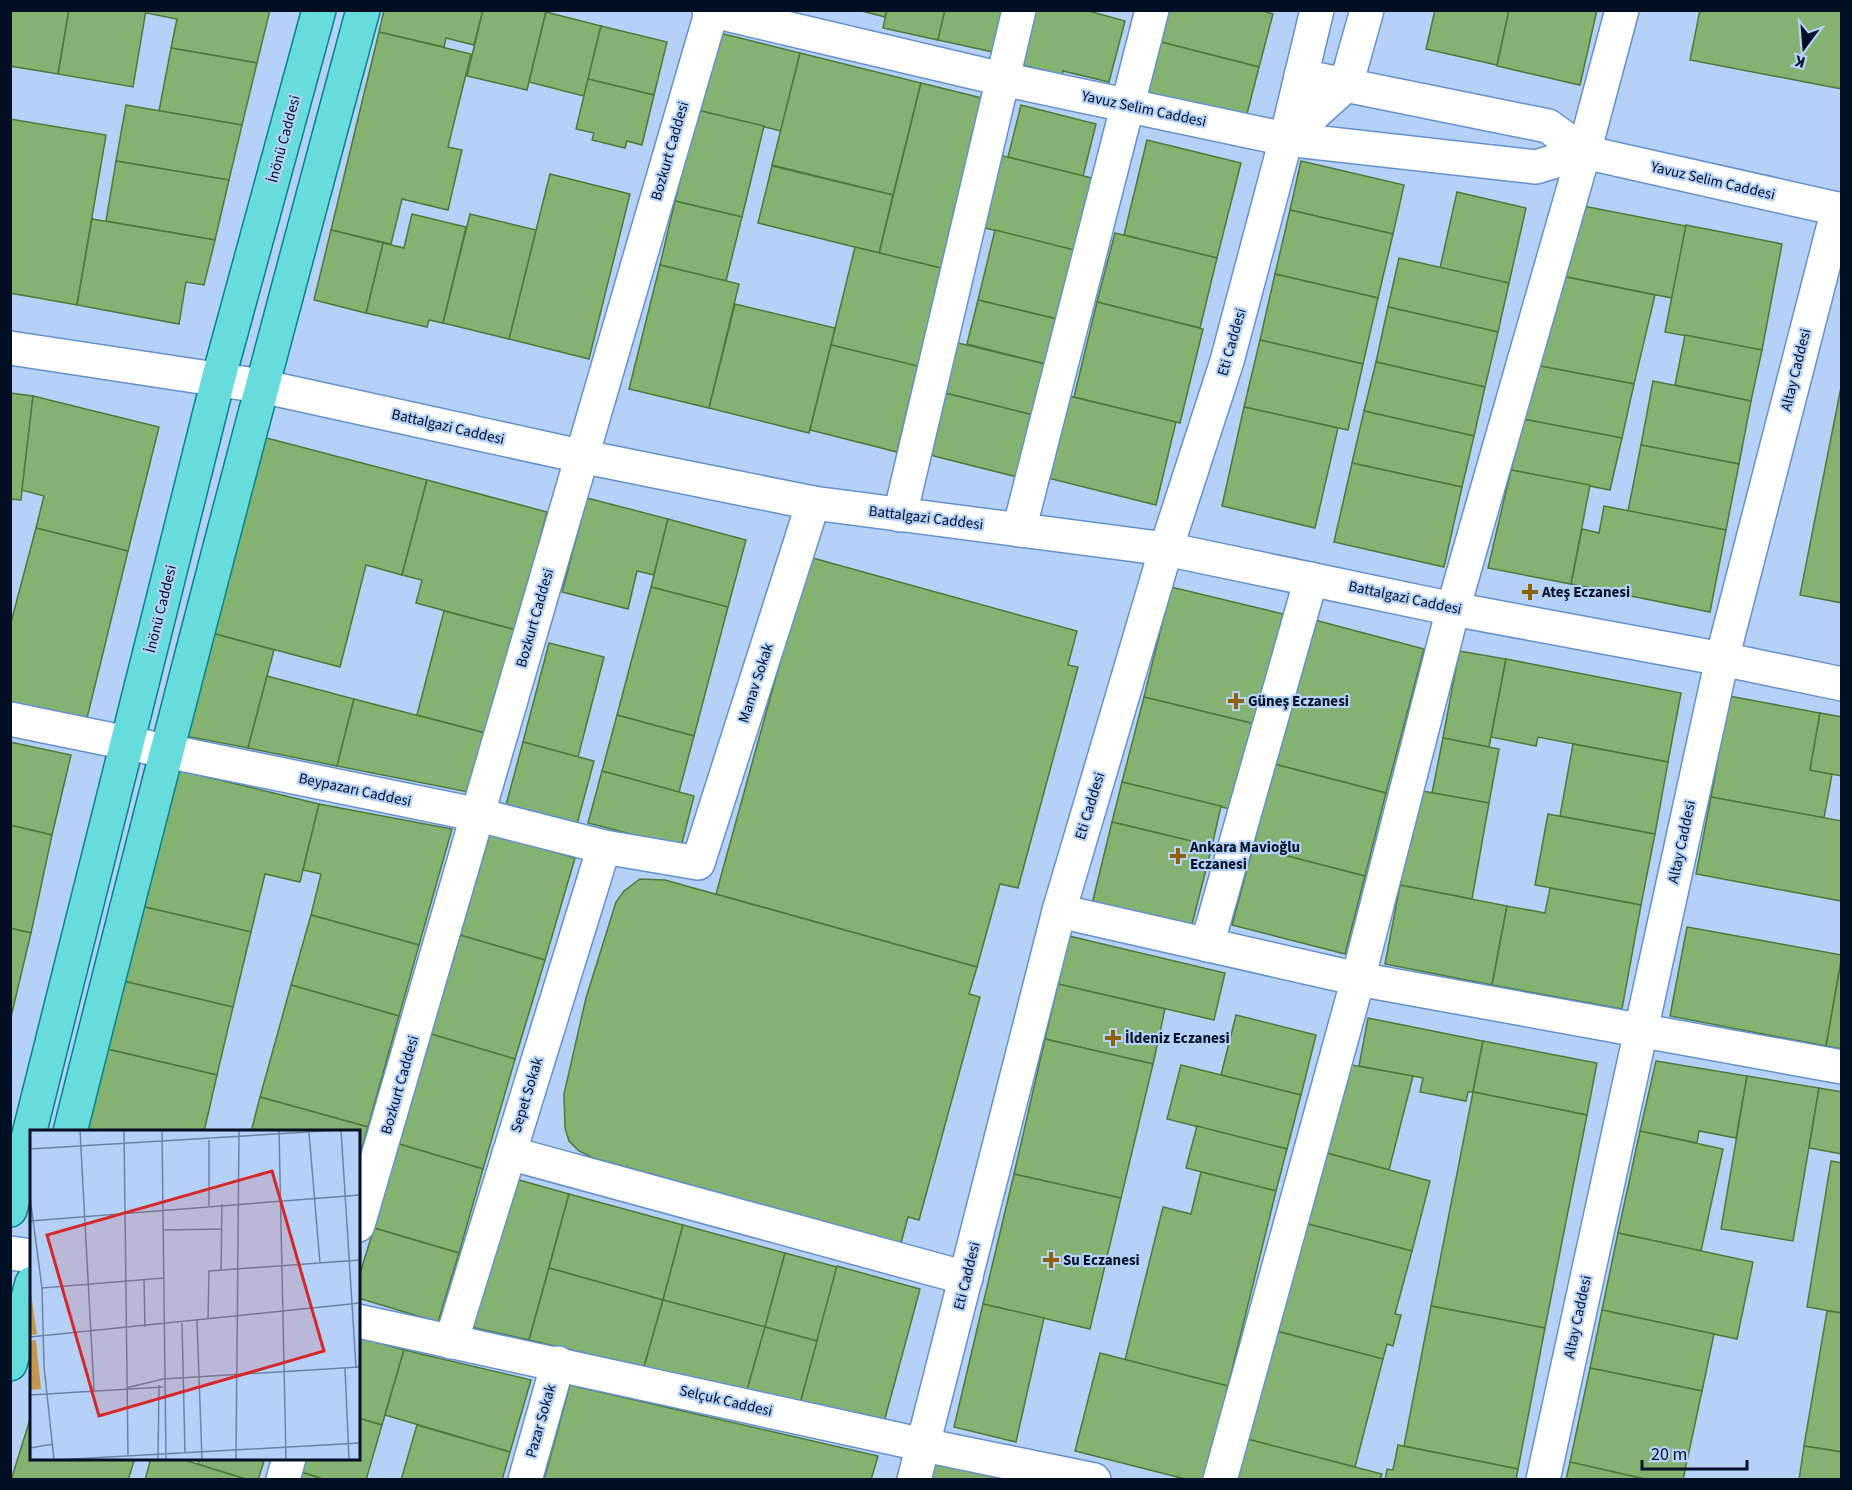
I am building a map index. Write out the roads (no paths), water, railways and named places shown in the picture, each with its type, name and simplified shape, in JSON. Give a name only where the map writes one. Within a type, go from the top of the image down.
[{"type":"main road","name":"İnönü Caddesi","points":[[30,1130],[218,380],[319,10]]},
{"type":"main road","points":[[70,1130],[261,386],[363,10]]},
{"type":"main road","name":"İnönü Caddesi","points":[[10,1210],[30,1131]]},
{"type":"main road","points":[[10,1364],[30,1290]]},
{"type":"street","points":[[900,515],[1019,10]]},
{"type":"street","points":[[1019,530],[1152,10]]},
{"type":"street","name":"Eti Caddesi","points":[[914,1479],[1059,911],[1166,549],[1227,361],[1286,139],[1317,10]]},
{"type":"street","points":[[1286,139],[1346,86],[1367,10]]},
{"type":"street","points":[[1220,1479],[1358,979],[1453,609],[1584,153],[1622,10]]},
{"type":"street","name":"Yavuz Selim Caddesi","points":[[711,11],[1002,79],[1286,139],[1536,167],[1584,153]]},
{"type":"street","name":"Bozkurt Caddesi","points":[[360,1218],[711,11]]},
{"type":"street","name":"Yavuz Selim Caddesi","points":[[1301,76],[1548,126],[1584,153],[1840,209]]},
{"type":"street","name":"Altay Caddesi","points":[[1543,1479],[1722,659],[1840,209]]},
{"type":"street","name":"Battalgazi Caddesi","points":[[10,348],[261,386],[580,456],[813,503],[1166,549],[1453,609],[1722,659],[1842,684]]},
{"type":"street","name":"Manav Sokak","points":[[698,862],[813,503]]},
{"type":"street","points":[[1207,945],[1311,579]]},
{"type":"street","name":"Beypazarı Caddesi","points":[[10,719],[479,815],[604,847],[698,862]]},
{"type":"street","name":"Sepet Sokak","points":[[451,1342],[604,847]]},
{"type":"street","points":[[1059,911],[1358,979],[1842,1067]]},
{"type":"street","points":[[509,1154],[966,1278]]},
{"type":"street","points":[[10,1253],[30,1256]]},
{"type":"street","name":"Selçuk Caddesi","points":[[360,1320],[924,1445],[1094,1479]]},
{"type":"street","name":"Pazar Sokak","points":[[525,1479],[558,1363]]},
{"type":"street","points":[[283,1479],[288,1460]]},
{"type":"place","name":"Ateş Eczanesi","points":[[1530,592]]},
{"type":"place","name":"Güneş Eczanesi","points":[[1236,701]]},
{"type":"place","name":"Ankara Mavioğlu Eczanesi","points":[[1178,856]]},
{"type":"place","name":"İldeniz Eczanesi","points":[[1113,1038]]},
{"type":"place","name":"Su Eczanesi","points":[[1051,1260]]}]
